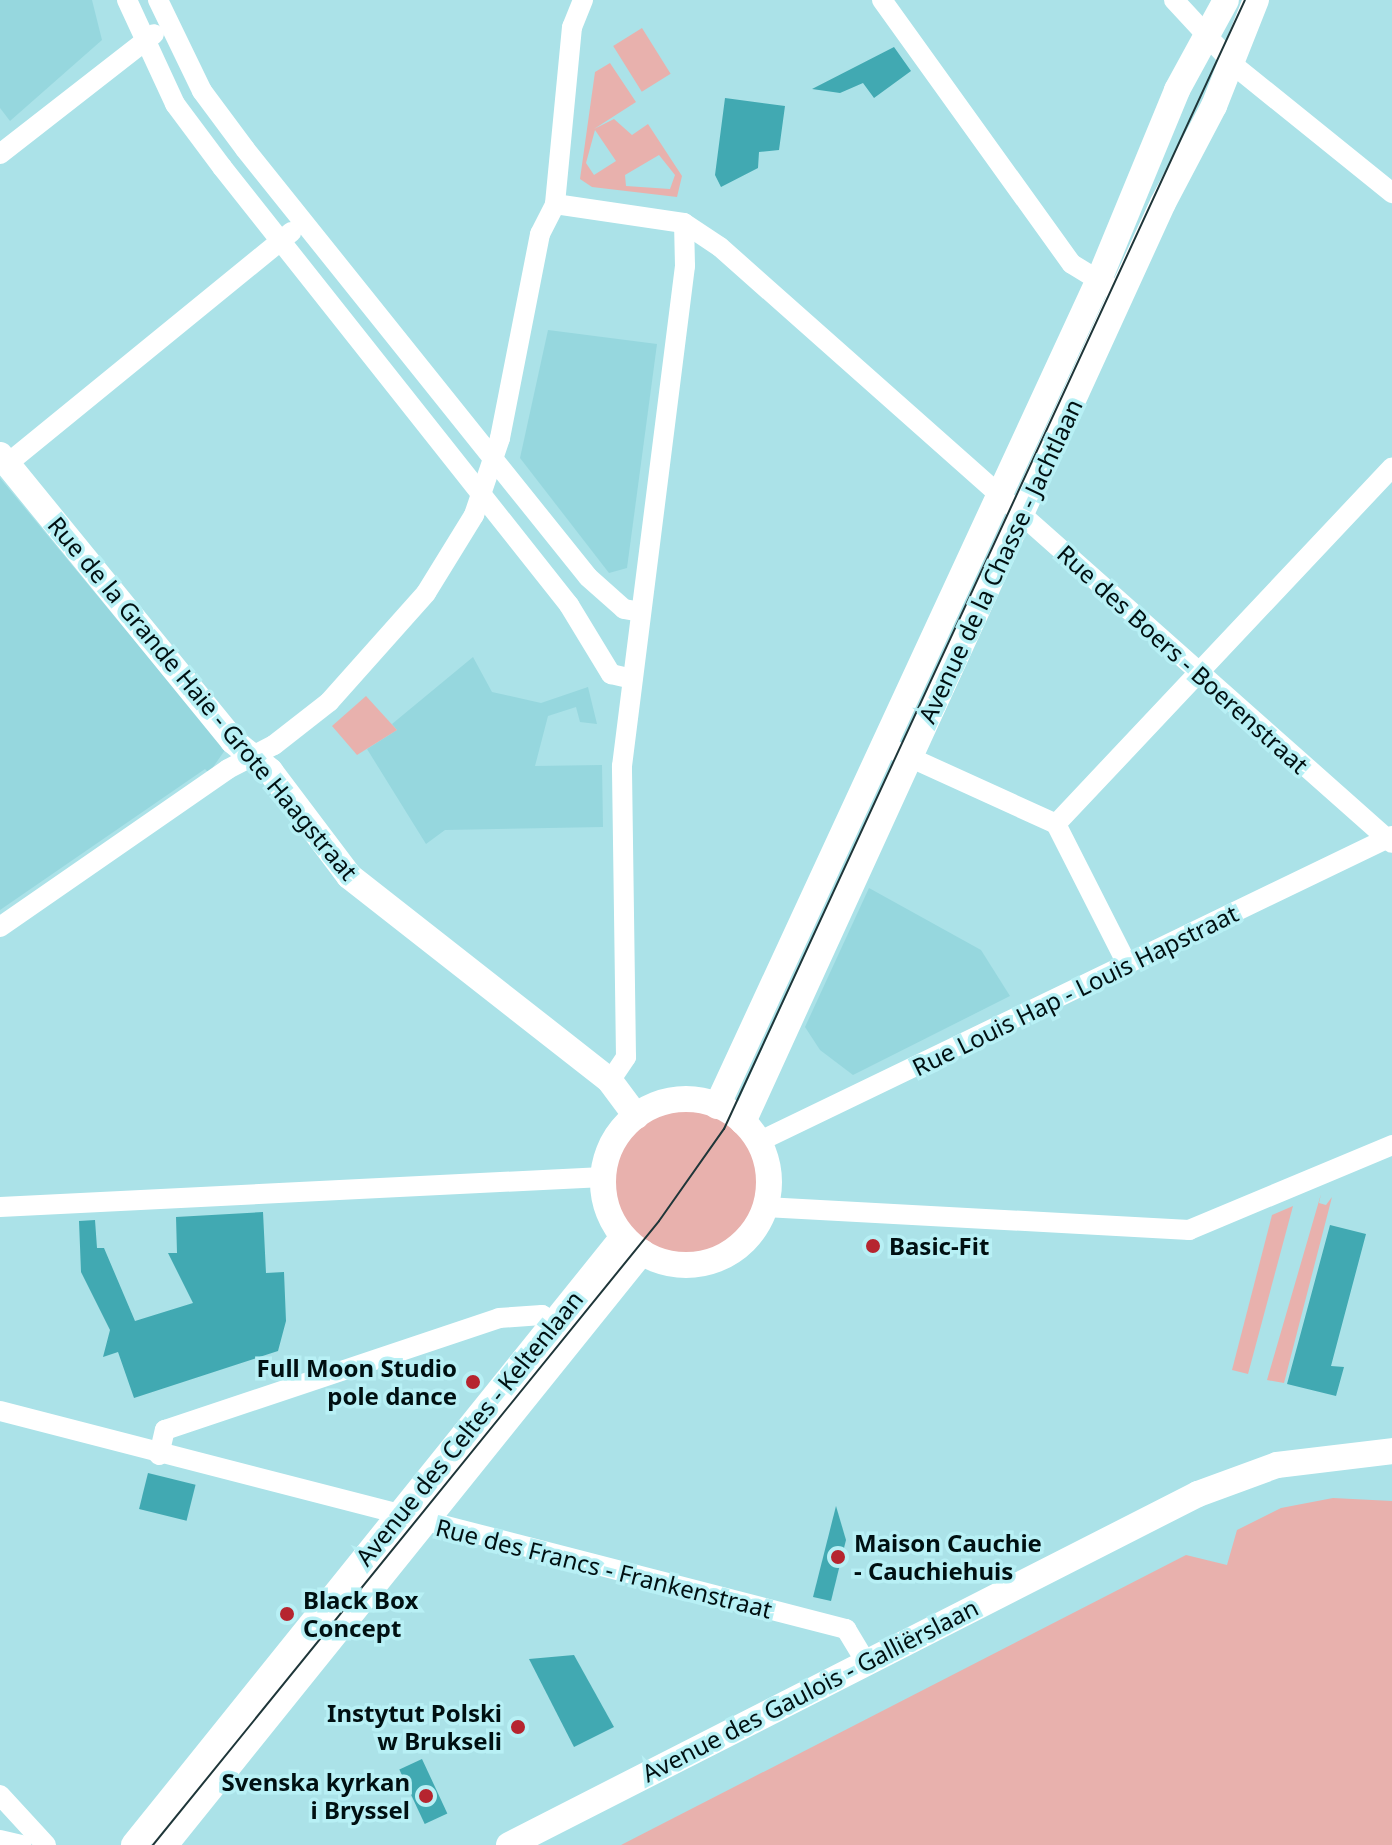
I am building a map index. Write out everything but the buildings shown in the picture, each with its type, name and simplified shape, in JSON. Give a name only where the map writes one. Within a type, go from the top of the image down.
[{"type":"street","points":[[127,0],[142,40],[175,104],[569,605],[611,674],[632,679]]},
{"type":"street","points":[[158,0],[168,26],[226,125],[588,577],[611,600],[641,612]]},
{"type":"street","points":[[0,927],[329,702],[386,646],[426,593],[481,494],[511,402],[540,234],[555,204],[572,27],[583,0]]},
{"type":"street","points":[[882,0],[1072,264],[1098,282],[1122,293]]},
{"type":"street","points":[[1174,0],[1229,60],[1392,193]]},
{"type":"street","name":"Avenue de la Chasse - Jachtlaan","points":[[717,1106],[1098,282],[1177,90],[1226,0]]},
{"type":"street","name":"Avenue de la Chasse - Jachtlaan","points":[[750,1132],[910,757],[1122,293],[1214,106],[1229,60],[1256,0]]},
{"type":"street","points":[[0,154],[142,40],[168,26]]},
{"type":"street","points":[[555,204],[684,223],[685,266],[622,766],[626,1057],[610,1081]]},
{"type":"street","points":[[4,459],[304,223]]},
{"type":"street","name":"Rue des Boers - Boerenstraat","points":[[684,223],[720,247],[1197,672],[1390,839]]},
{"type":"street","name":"Rue de la Grande Haie - Grote Haagstraat","points":[[4,459],[252,757],[270,771],[349,876],[610,1081],[636,1116]]},
{"type":"street","points":[[1056,824],[1392,467]]},
{"type":"street","points":[[885,746],[1056,824],[1127,964]]},
{"type":"street","name":"Rue Louis Hap - Louis Hapstraat","points":[[750,1132],[1127,964],[1390,839]]},
{"type":"street","points":[[671,1100],[717,1106],[750,1132],[768,1173],[765,1207],[742,1242],[710,1261],[672,1263],[632,1244],[608,1209],[603,1177],[613,1142],[636,1116],[671,1100]]},
{"type":"street","points":[[765,1207],[1189,1230],[1392,1145]]},
{"type":"street","points":[[0,1207],[603,1177]]},
{"type":"street","name":"Avenue des Celtes - Keltenlaan","points":[[165,1845],[427,1522],[563,1332],[632,1244]]},
{"type":"street","points":[[159,1455],[165,1430],[512,1315],[542,1315],[563,1332]]},
{"type":"street","name":"Avenue des Celtes - Keltenlaan","points":[[134,1845],[398,1515],[563,1332]]},
{"type":"street","name":"Rue des Francs - Frankenstraat","points":[[0,1411],[159,1455],[846,1629],[866,1662]]},
{"type":"street","name":"Avenue des Gaulois - Galliërslaan","points":[[509,1845],[1198,1494],[1277,1465],[1392,1451]]},
{"type":"street","points":[[0,1795],[46,1845]]},
{"type":"street","points":[[0,1840],[21,1845]]},
{"type":"shaded area","points":[[0,0],[92,0],[102,40],[10,121],[0,108]]},
{"type":"shaded area","points":[[642,28],[671,74],[642,92],[613,46]]},
{"type":"shaded area","points":[[610,63],[636,102],[594,129],[614,119],[632,135],[648,124],[682,176],[677,197],[592,187],[580,179],[595,72]],"holes":[[[595,130],[616,161],[594,175],[586,163]],[[659,155],[675,175],[670,189],[626,186],[625,175]]]},
{"type":"shaded area","points":[[548,330],[657,344],[627,568],[609,573],[520,458]]},
{"type":"shaded area","points":[[0,478],[225,750],[209,773],[205,769],[0,910]]},
{"type":"shaded area","points":[[473,657],[492,692],[541,703],[588,687],[597,724],[580,722],[576,707],[548,716],[535,766],[602,765],[603,827],[445,830],[426,844],[367,749],[397,730],[392,724]]},
{"type":"shaded area","points":[[366,696],[397,730],[357,755],[332,726]]},
{"type":"shaded area","points":[[869,888],[981,950],[1010,996],[853,1075],[820,1050],[805,1027]]},
{"type":"shaded area","points":[[685,1109],[713,1115],[737,1130],[752,1154],[758,1182],[752,1210],[737,1234],[713,1249],[685,1255],[657,1249],[633,1234],[618,1210],[612,1182],[618,1154],[633,1130],[657,1115]]},
{"type":"shaded area","points":[[1321,1194],[1319,1203],[1326,1205],[1332,1197],[1284,1383],[1267,1380]]},
{"type":"shaded area","points":[[1293,1206],[1248,1374],[1232,1370],[1272,1215]]},
{"type":"shaded area","points":[[1333,1498],[1392,1501],[1392,1845],[621,1845],[1186,1555],[1227,1565],[1237,1530],[1281,1508]]},
{"type":"tram line","points":[[153,1845],[659,1221],[724,1129],[1245,0]]},
{"type":"place","name":"Basic-Fit","points":[[873,1246]]},
{"type":"place","name":"Full Moon Studio pole dance","points":[[473,1382]]},
{"type":"place","name":"Maison Cauchie - Cauchiehuis","points":[[838,1557]]},
{"type":"place","name":"Black Box Concept","points":[[287,1614]]},
{"type":"place","name":"Instytut Polski w Brukseli","points":[[518,1727]]},
{"type":"place","name":"Svenska kyrkan i Bryssel","points":[[426,1796]]}]
